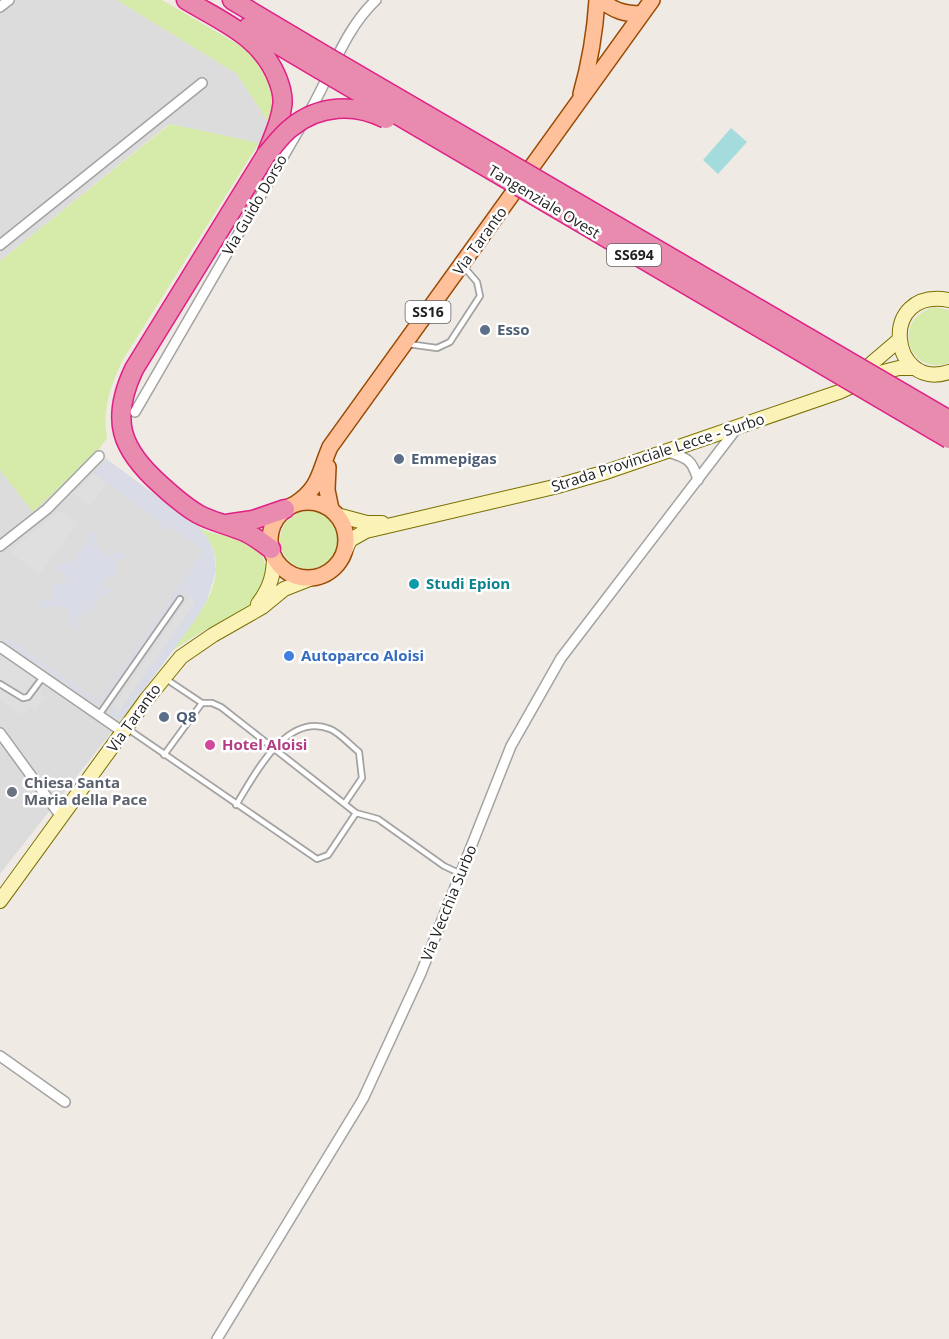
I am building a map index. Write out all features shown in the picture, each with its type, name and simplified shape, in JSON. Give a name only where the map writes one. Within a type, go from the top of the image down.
[{"type":"highway","points":[[186,0],[233,28],[256,45],[267,57],[275,72],[281,88],[283,105],[279,123],[266,155]]},
{"type":"highway","name":"Tangenziale Ovest","points":[[202,0],[325,58],[410,104],[949,420]]},
{"type":"highway","name":"Tangenziale Ovest","points":[[232,0],[325,58],[503,177],[949,439]]},
{"type":"highway","points":[[255,0],[325,58]]},
{"type":"highway","points":[[273,553],[246,532],[197,514],[176,499],[135,459],[126,442],[121,422],[122,401],[125,387],[145,348],[266,155],[290,128],[309,116],[341,108],[360,109],[376,114],[480,170],[503,177]]},
{"type":"highway","points":[[225,525],[253,520],[290,507]]},
{"type":"main road","points":[[577,105],[591,60],[599,0],[627,14],[641,7]]},
{"type":"main road","name":"Via Taranto","points":[[273,553],[272,529],[276,519],[308,496],[330,447],[577,105],[641,7],[652,0]]},
{"type":"main road","name":"Via Taranto","points":[[312,578],[334,568],[345,551],[346,535],[327,499],[326,477],[335,449],[348,423]]},
{"type":"main road","points":[[290,507],[310,502],[321,504],[334,512]]},
{"type":"main road","points":[[273,553],[286,571],[301,577],[312,578]]},
{"type":"street","points":[[0,7],[9,0]]},
{"type":"street","name":"Via Guido Dorso","points":[[135,412],[313,106],[347,36],[376,0]]},
{"type":"street","points":[[0,245],[202,83]]},
{"type":"street","points":[[915,368],[901,351],[900,327],[909,311],[925,300],[945,296]]},
{"type":"street","points":[[839,392],[899,340]]},
{"type":"street","name":"Strada Provinciale Lecce - Surbo","points":[[345,551],[350,540],[358,535],[396,523],[554,488],[737,428],[839,392],[883,372],[899,368],[915,368],[935,375],[949,372]]},
{"type":"street","name":"Via Vecchia Surbo","points":[[217,1339],[363,1099],[422,973],[511,746],[561,658],[737,428]]},
{"type":"street","points":[[668,452],[686,457],[694,467],[698,480]]},
{"type":"street","points":[[0,546],[46,509],[99,456]]},
{"type":"street","name":"Strada Provinciale Lecce - Surbo","points":[[334,512],[367,523],[396,523]]},
{"type":"street","name":"Via Taranto","points":[[247,617],[258,605],[270,585],[274,573],[273,553]]},
{"type":"street","name":"Via Taranto","points":[[0,901],[181,657],[247,617],[284,589],[312,578]]},
{"type":"street","points":[[0,647],[99,716],[125,730]]},
{"type":"street","points":[[0,733],[62,818]]},
{"type":"street","points":[[0,1056],[64,1102]]},
{"type":"lane","points":[[406,343],[437,348],[450,342],[480,296],[477,282],[463,265]]},
{"type":"lane","points":[[99,716],[180,598]]},
{"type":"lane","points":[[0,684],[23,698],[28,697],[43,677]]},
{"type":"lane","points":[[164,677],[202,703],[212,703],[221,707],[356,813],[378,819],[444,866],[461,874]]},
{"type":"lane","points":[[164,755],[202,703]]},
{"type":"lane","points":[[236,805],[273,747],[294,732],[314,726],[330,729],[359,752],[362,778],[345,803]]},
{"type":"lane","points":[[125,730],[317,859],[328,855],[356,813]]},
{"type":"shaded area","points":[[0,0],[117,0],[237,74],[269,123],[259,143],[169,124],[0,261]]},
{"type":"shaded area","points":[[97,452],[200,528],[209,541],[196,619],[125,715],[0,874],[0,470],[33,511]]},
{"type":"shaded area","points":[[106,459],[200,528],[214,552],[216,571],[207,600],[196,619],[125,715],[118,719],[112,715],[112,707],[119,712],[196,602],[181,591],[98,705],[6,643],[9,639],[98,701],[204,551],[170,527],[167,530],[159,524],[160,521],[94,474]]},
{"type":"shaded area","points":[[94,474],[107,483],[90,506],[73,493]]},
{"type":"shaded area","points":[[59,511],[77,523],[40,574],[9,552]]},
{"type":"shaded area","points":[[88,528],[96,534],[97,548],[108,555],[120,551],[128,556],[119,559],[115,565],[117,571],[115,577],[105,577],[101,583],[103,589],[112,588],[107,596],[100,596],[88,614],[83,611],[78,618],[79,631],[71,626],[70,612],[61,605],[45,608],[37,602],[53,599],[53,586],[57,583],[64,583],[66,580],[63,570],[55,572],[61,563],[74,560],[90,538]]},
{"type":"shaded area","points":[[189,597],[196,601],[119,712],[112,707]]},
{"type":"shaded area","points":[[0,655],[44,685],[40,692],[46,697],[36,711],[29,707],[23,715],[0,699]]},
{"type":"green space","points":[[117,0],[162,0],[243,47],[261,63],[271,80],[274,101],[269,123],[237,74]]},
{"type":"green space","points":[[170,124],[259,143],[124,358],[109,396],[106,416],[107,438],[97,452],[33,512],[0,470],[0,261]]},
{"type":"green space","points":[[935,307],[949,310],[949,363],[935,365],[923,362],[915,354],[910,344],[909,333],[912,322],[921,313]]},
{"type":"green space","points":[[303,511],[315,511],[330,519],[338,534],[338,546],[330,561],[315,569],[303,569],[288,561],[280,546],[280,534],[288,519]]},
{"type":"green space","points":[[200,528],[212,533],[235,537],[260,549],[268,574],[256,600],[248,607],[170,652],[196,619],[215,580],[214,552]]},
{"type":"water","points":[[731,128],[747,142],[718,174],[703,160]]},
{"type":"place","name":"Esso","points":[[485,330]]},
{"type":"place","name":"Emmepigas","points":[[399,459]]},
{"type":"place","name":"Studi Epion","points":[[414,584]]},
{"type":"place","name":"Autoparco Aloisi","points":[[289,656]]},
{"type":"place","name":"Q8","points":[[164,717]]},
{"type":"place","name":"Hotel Aloisi","points":[[210,745]]},
{"type":"place","name":"Chiesa Santa Maria della Pace","points":[[12,792]]}]
